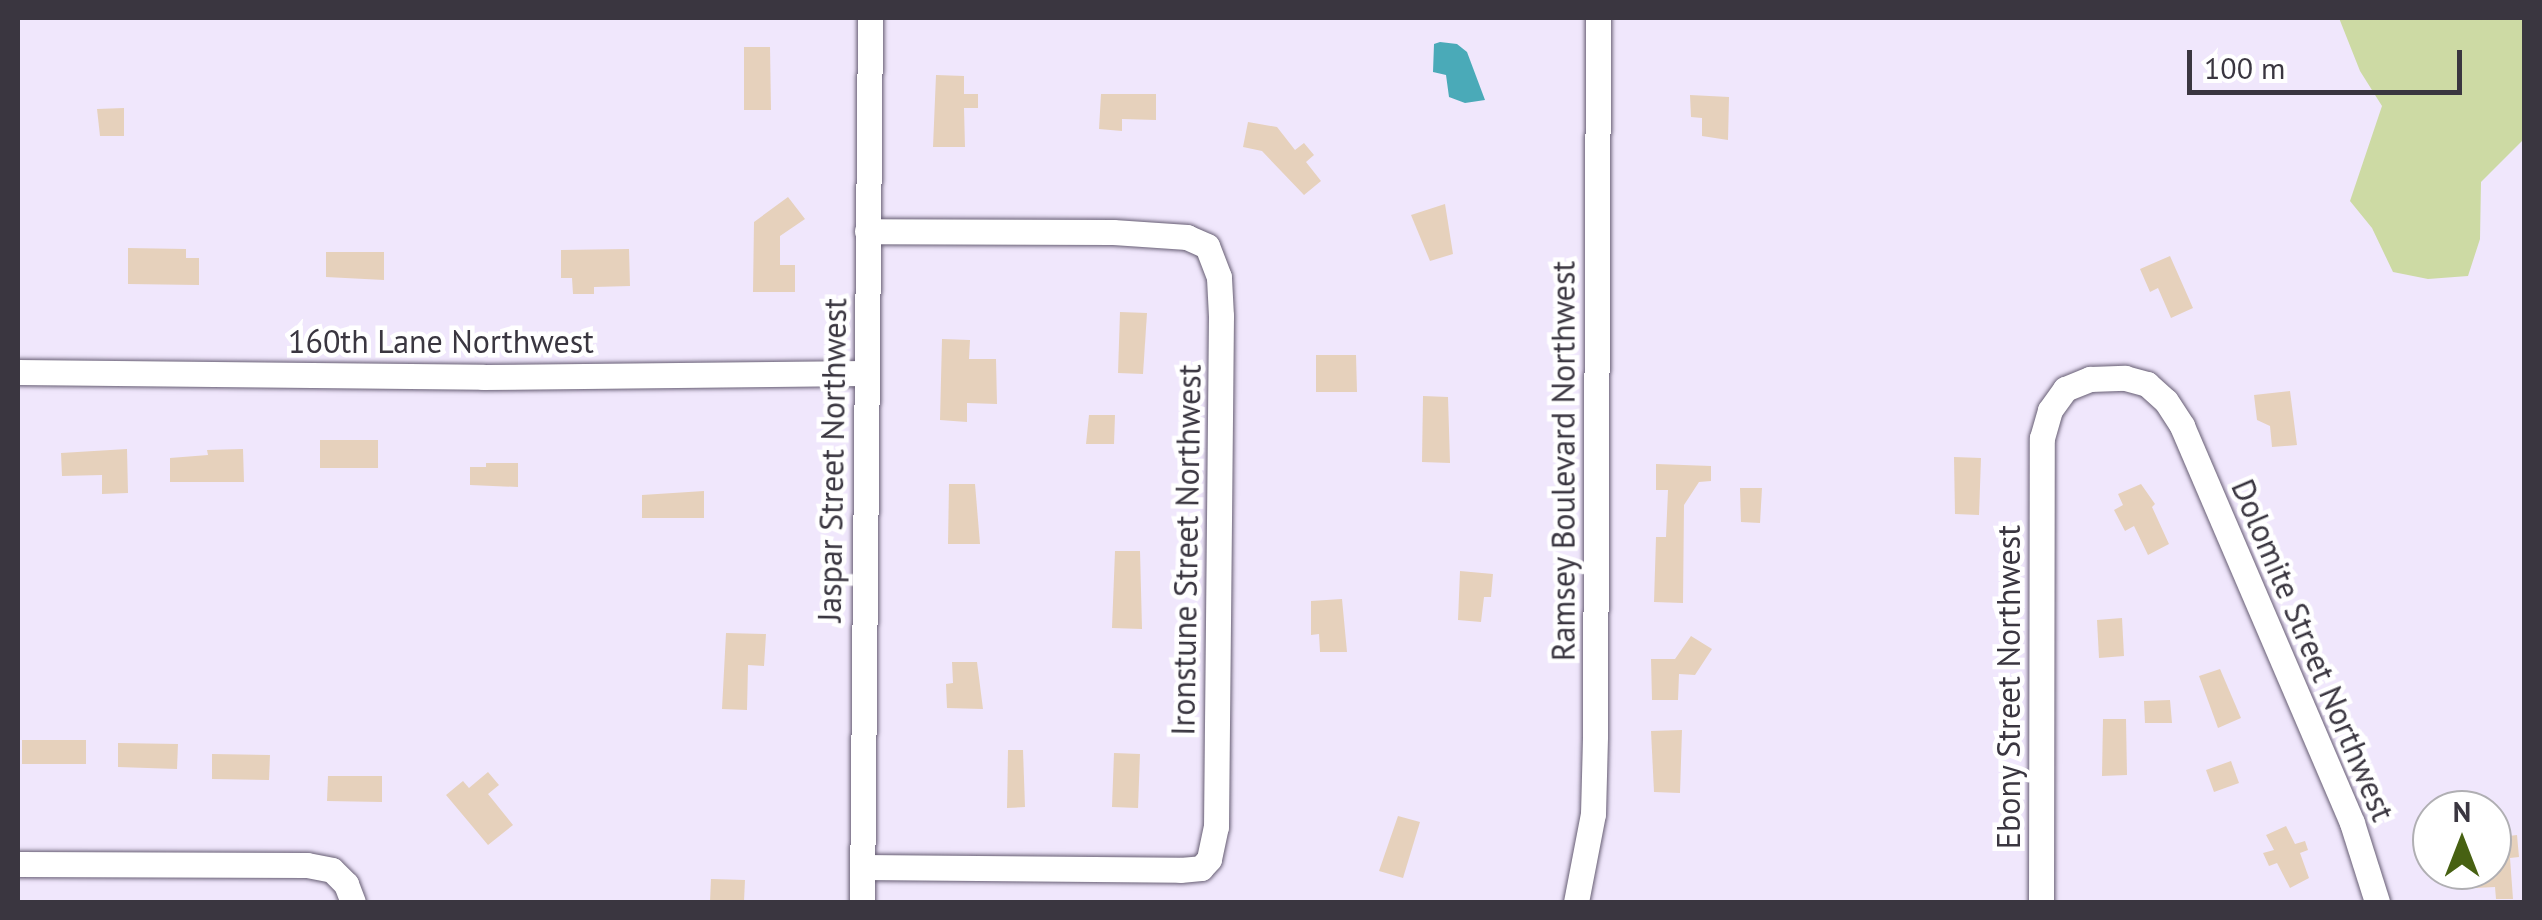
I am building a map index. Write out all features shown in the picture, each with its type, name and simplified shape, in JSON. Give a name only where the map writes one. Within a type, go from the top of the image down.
[{"type":"street","name":"Jaspar Street Northwest","points":[[862,902],[870,18]]},
{"type":"street","name":"Ramsey Boulevard Northwest","points":[[1576,902],[1593,814],[1595,736],[1598,18]]},
{"type":"street","name":"Ironstune Street Northwest","points":[[863,867],[1180,870],[1201,868],[1215,847],[1221,316],[1220,277],[1207,246],[1188,237],[1113,232],[867,231]]},
{"type":"street","name":"160th Lane Northwest","points":[[18,372],[464,377],[865,373]]},
{"type":"street","name":"Dolomite Street Northwest","points":[[2040,472],[2050,410],[2065,389],[2090,378],[2125,378],[2147,384],[2166,401],[2182,426],[2352,822],[2377,902]]},
{"type":"street","name":"Ebony Street Northwest","points":[[2040,472],[2040,902]]},
{"type":"street","points":[[18,864],[307,866],[332,870],[342,879],[354,902]]},
{"type":"green space","points":[[881,18],[1576,18],[1576,20]]},
{"type":"green space","points":[[2339,18],[2524,18],[2524,139],[2481,182],[2480,239],[2468,276],[2428,279],[2393,272],[2372,228],[2350,201],[2382,106],[2360,71]]},
{"type":"water","points":[[1434,44],[1457,44],[1467,52],[1485,100],[1465,103],[1449,97],[1446,75],[1433,72]]},
{"type":"building","points":[[744,47],[770,47],[771,110],[744,110]]},
{"type":"building","points":[[936,75],[964,76],[964,94],[978,94],[978,108],[964,108],[965,147],[933,147]]},
{"type":"building","points":[[1101,94],[1156,94],[1156,120],[1122,119],[1122,131],[1099,129]]},
{"type":"building","points":[[1690,95],[1729,97],[1728,140],[1702,136],[1702,118],[1691,117]]},
{"type":"building","points":[[124,108],[124,136],[100,136],[97,109]]},
{"type":"building","points":[[1248,122],[1277,127],[1295,150],[1304,143],[1314,155],[1306,162],[1321,181],[1304,195],[1262,151],[1243,147]]},
{"type":"building","points":[[788,197],[805,219],[780,236],[780,265],[795,265],[795,292],[753,292],[754,222]]},
{"type":"building","points":[[1445,204],[1453,254],[1430,261],[1411,215]]},
{"type":"building","points":[[128,248],[186,249],[186,258],[199,258],[199,285],[128,284]]},
{"type":"building","points":[[629,249],[630,286],[594,287],[594,294],[573,294],[572,278],[561,278],[561,250]]},
{"type":"building","points":[[326,252],[384,252],[384,280],[326,277]]},
{"type":"building","points":[[2170,256],[2193,308],[2171,318],[2158,288],[2150,292],[2140,269]]},
{"type":"building","points":[[1120,312],[1147,313],[1143,374],[1118,373]]},
{"type":"building","points":[[942,339],[970,340],[969,359],[996,359],[997,404],[967,403],[967,422],[940,420]]},
{"type":"building","points":[[1316,355],[1356,355],[1357,392],[1316,392]]},
{"type":"building","points":[[2290,391],[2297,445],[2272,447],[2270,426],[2257,420],[2254,395]]},
{"type":"building","points":[[1423,396],[1448,397],[1450,463],[1422,462]]},
{"type":"building","points":[[1089,415],[1115,415],[1114,444],[1086,444]]},
{"type":"building","points":[[320,440],[378,440],[378,468],[320,468]]},
{"type":"building","points":[[127,449],[128,493],[102,494],[102,475],[62,476],[61,453]]},
{"type":"building","points":[[243,449],[244,482],[170,482],[170,458],[208,455],[207,450]]},
{"type":"building","points":[[1954,457],[1981,458],[1979,515],[1955,514]]},
{"type":"building","points":[[486,463],[518,463],[518,487],[470,485],[470,467],[486,467]]},
{"type":"building","points":[[1656,464],[1711,466],[1711,481],[1699,482],[1684,505],[1683,603],[1654,602],[1656,537],[1666,537],[1668,490],[1656,490]]},
{"type":"building","points":[[949,484],[975,484],[980,544],[948,544]]},
{"type":"building","points":[[2141,484],[2155,504],[2152,507],[2169,544],[2148,555],[2134,526],[2125,531],[2114,510],[2123,505],[2118,494]]},
{"type":"building","points":[[1740,488],[1762,488],[1760,523],[1741,522]]},
{"type":"building","points":[[704,491],[704,518],[642,518],[642,495]]},
{"type":"building","points":[[1115,551],[1140,551],[1142,629],[1112,628]]},
{"type":"building","points":[[1460,571],[1493,574],[1491,597],[1484,597],[1481,622],[1458,620]]},
{"type":"building","points":[[1342,599],[1347,652],[1320,652],[1319,634],[1311,635],[1311,601]]},
{"type":"building","points":[[2122,618],[2124,656],[2099,658],[2097,620]]},
{"type":"building","points":[[726,633],[766,634],[764,666],[748,665],[747,710],[722,709]]},
{"type":"building","points":[[1691,636],[1712,649],[1695,675],[1679,674],[1678,700],[1652,700],[1651,659],[1675,659]]},
{"type":"building","points":[[952,662],[977,662],[983,709],[947,708],[946,684],[953,683]]},
{"type":"building","points":[[2220,669],[2241,718],[2218,728],[2199,676]]},
{"type":"building","points":[[2170,700],[2172,723],[2145,723],[2144,701]]},
{"type":"building","points":[[2103,719],[2126,719],[2127,775],[2102,776]]},
{"type":"building","points":[[1682,730],[1680,793],[1654,792],[1651,731]]},
{"type":"building","points":[[22,740],[86,740],[86,764],[22,764]]},
{"type":"building","points":[[118,743],[178,744],[177,769],[118,767]]},
{"type":"building","points":[[1008,750],[1023,750],[1025,807],[1007,808]]},
{"type":"building","points":[[1114,753],[1140,754],[1138,808],[1112,807]]},
{"type":"building","points":[[212,754],[270,755],[269,780],[212,779]]},
{"type":"building","points":[[2231,761],[2239,783],[2214,792],[2206,770]]},
{"type":"building","points":[[488,772],[499,785],[488,794],[513,825],[488,845],[446,795],[463,781],[469,788]]},
{"type":"building","points":[[328,776],[382,776],[382,802],[327,801]]},
{"type":"building","points":[[1398,816],[1420,822],[1403,878],[1379,871]]},
{"type":"building","points":[[2286,826],[2295,844],[2305,841],[2308,850],[2300,853],[2309,878],[2290,888],[2277,863],[2269,866],[2263,853],[2274,850],[2266,835]]},
{"type":"building","points":[[2517,835],[2519,857],[2512,858],[2512,836]]},
{"type":"building","points":[[711,879],[745,880],[744,901],[710,902]]},
{"type":"building","points":[[2512,885],[2513,899],[2496,899],[2495,890],[2512,890]]}]
